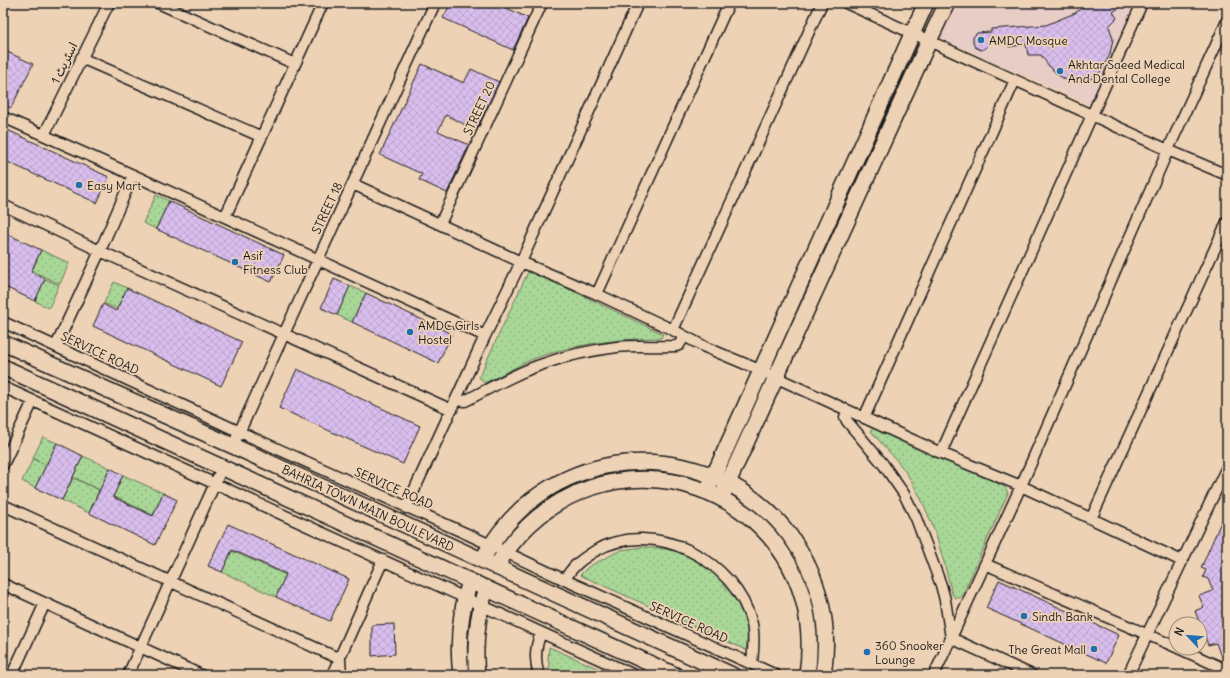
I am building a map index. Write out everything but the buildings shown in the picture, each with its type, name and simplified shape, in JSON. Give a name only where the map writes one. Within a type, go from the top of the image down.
[{"type":"street","name":"اسٹریٹ 1","points":[[44,135],[108,3]]},
{"type":"street","points":[[158,3],[295,64]]},
{"type":"street","points":[[225,217],[323,3]]},
{"type":"street","name":"STREET 18","points":[[233,446],[435,3]]},
{"type":"street","name":"STREET 20","points":[[440,224],[542,3]]},
{"type":"street","points":[[406,508],[485,336],[521,262],[638,3]]},
{"type":"street","points":[[597,294],[729,3]]},
{"type":"street","points":[[673,330],[822,3]]},
{"type":"street","points":[[846,3],[1168,150],[1227,175]]},
{"type":"street","points":[[707,491],[926,3]]},
{"type":"street","points":[[721,498],[947,3]]},
{"type":"street","points":[[941,453],[1142,3]]},
{"type":"street","points":[[934,675],[1021,486],[1168,150],[1227,21]]},
{"type":"street","points":[[81,58],[262,137]]},
{"type":"street","points":[[864,418],[1015,80]]},
{"type":"street","points":[[3,117],[485,336]]},
{"type":"street","points":[[56,346],[133,175]]},
{"type":"street","points":[[353,184],[521,262],[597,294],[705,347],[762,371],[941,453],[1021,486],[1182,561]]},
{"type":"street","points":[[3,205],[100,251],[452,410]]},
{"type":"street","points":[[1091,519],[1227,222]]},
{"type":"street","name":"SERVICE ROAD","points":[[3,322],[406,508],[776,675]]},
{"type":"street","points":[[456,400],[465,401],[513,376],[561,358],[618,347],[676,346],[679,345],[684,336]]},
{"type":"street","name":"BAHRIA TOWN MAIN BOULEVARD","points":[[3,343],[233,446],[732,675]]},
{"type":"street","name":"BAHRIA TOWN MAIN BOULEVARD","points":[[3,367],[675,675]]},
{"type":"street","points":[[3,387],[634,675]]},
{"type":"street","points":[[3,465],[33,401]]},
{"type":"street","points":[[847,411],[845,418],[883,464],[904,494],[916,518],[941,585],[951,638]]},
{"type":"street","points":[[482,560],[490,545],[506,525],[533,499],[555,485],[590,470],[621,464],[652,462],[690,468],[714,476],[728,482],[751,497],[772,515],[790,536],[805,560],[816,586],[823,612],[825,640],[823,675]]},
{"type":"street","points":[[1128,675],[1227,467]]},
{"type":"street","points":[[128,675],[222,468]]},
{"type":"street","points":[[496,567],[505,552],[521,532],[545,512],[572,495],[596,486],[620,481],[645,479],[683,484],[707,491],[743,512],[763,529],[780,549],[793,572],[802,597],[808,622],[810,649],[807,675]]},
{"type":"street","points":[[3,504],[340,659]]},
{"type":"street","points":[[565,580],[569,572],[576,564],[598,549],[613,543],[632,540],[662,540],[690,551],[701,556],[718,570],[736,589],[741,598],[748,612],[752,625],[754,649],[752,664]]},
{"type":"street","points":[[332,675],[383,560]]},
{"type":"street","points":[[985,564],[1168,644]]},
{"type":"street","points":[[461,675],[459,643],[460,627],[465,598],[470,582]]},
{"type":"street","points":[[3,584],[201,675]]},
{"type":"street","points":[[478,675],[476,640],[481,605],[486,588]]},
{"type":"street","points":[[12,675],[45,603]]},
{"type":"street","points":[[539,675],[536,667],[536,652],[541,633]]},
{"type":"street","points":[[951,638],[1032,675]]},
{"type":"street","points":[[1195,656],[1227,670]]},
{"type":"street","points":[[340,659],[341,675]]},
{"type":"shaded area","name":"Akhtar Saeed Medical And Dental College","points":[[957,3],[1135,3],[1090,104],[940,38]]},
{"type":"green space","points":[[156,195],[169,201],[156,229],[143,223]]},
{"type":"green space","points":[[41,250],[69,263],[60,284],[32,271]]},
{"type":"green space","points":[[529,270],[663,334],[661,338],[610,341],[560,350],[528,361],[484,383],[479,377]]},
{"type":"green space","points":[[45,279],[59,285],[49,308],[35,301]]},
{"type":"green space","points":[[114,282],[127,288],[117,309],[104,303]]},
{"type":"green space","points":[[350,286],[366,293],[352,322],[337,315]]},
{"type":"green space","points":[[874,425],[1005,487],[1008,493],[962,596],[959,598],[955,598],[952,594],[934,531],[914,485],[905,471],[871,431]]},
{"type":"green space","points":[[43,437],[57,443],[46,465],[33,458]]},
{"type":"green space","points":[[83,456],[110,468],[100,490],[73,477]]},
{"type":"green space","points":[[33,459],[46,465],[35,488],[22,481]]},
{"type":"green space","points":[[123,475],[163,493],[153,515],[113,496]]},
{"type":"green space","points":[[73,478],[99,490],[89,513],[62,500]]},
{"type":"green space","points":[[643,547],[674,551],[689,557],[704,565],[729,588],[745,617],[747,633],[746,650],[580,575],[588,567],[621,550]]},
{"type":"green space","points":[[232,551],[286,575],[276,597],[222,572]]},
{"type":"green space","points":[[549,647],[613,675],[551,675],[548,659]]},
{"type":"place","name":"AMDC Mosque","points":[[981,40]]},
{"type":"place","name":"Akhtar Saeed Medical And Dental College","points":[[1060,71]]},
{"type":"place","name":"Easy Mart","points":[[79,185]]},
{"type":"place","name":"Asif Fitness Club","points":[[235,262]]},
{"type":"place","name":"AMDC Girls Hostel","points":[[410,332]]},
{"type":"place","name":"Sindh Bank","points":[[1024,616]]},
{"type":"place","name":"The Great Mall","points":[[1094,649]]},
{"type":"place","name":"360 Snooker Lounge","points":[[867,652]]}]
